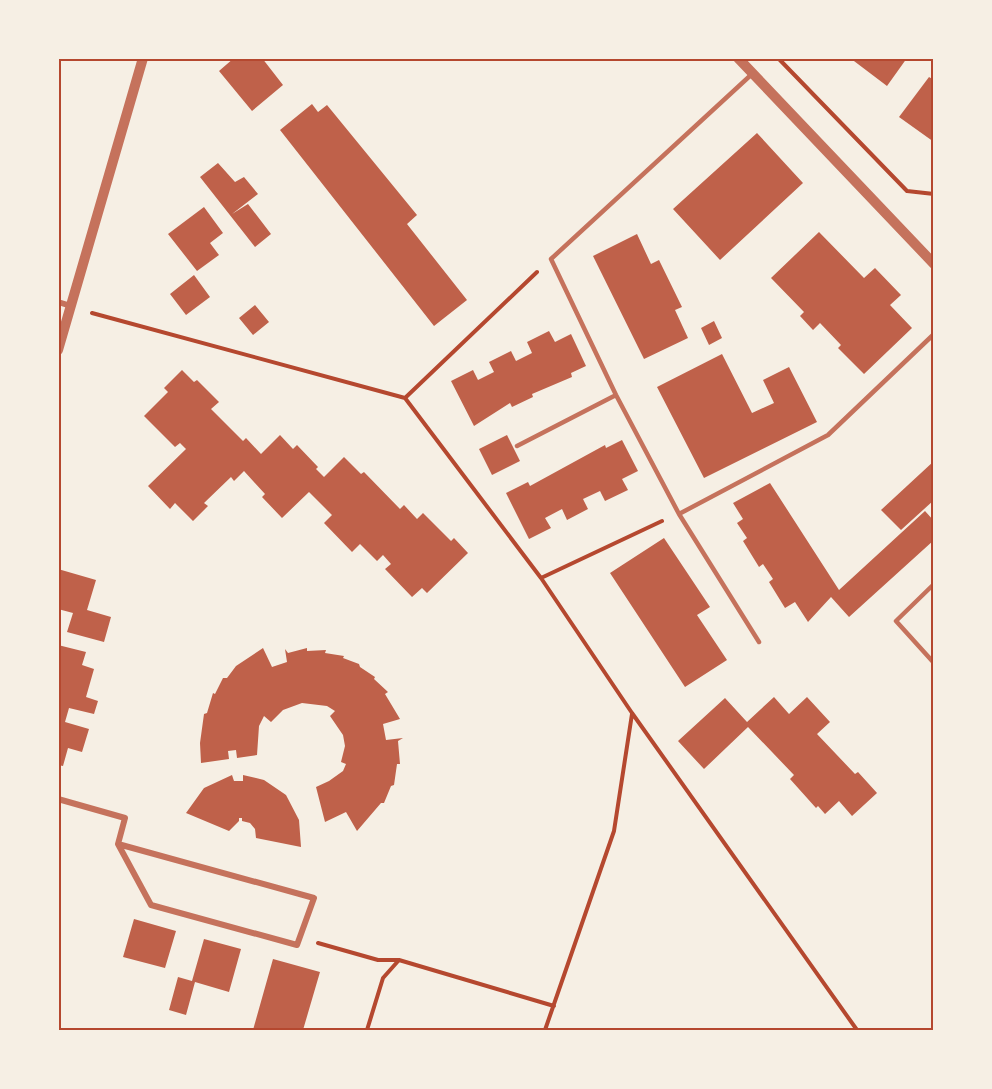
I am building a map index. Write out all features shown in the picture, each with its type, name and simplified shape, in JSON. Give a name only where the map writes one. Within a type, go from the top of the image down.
[{"type":"street","points":[[58,350],[143,58]]},
{"type":"street","points":[[738,58],[933,264]]},
{"type":"street","points":[[58,303],[71,306]]},
{"type":"street","points":[[58,799],[124,818],[118,844],[151,905],[297,945],[314,898],[118,844]]},
{"type":"lane","points":[[752,74],[551,259],[616,395],[679,514],[759,642]]},
{"type":"lane","points":[[679,514],[828,435],[933,334]]},
{"type":"lane","points":[[517,446],[616,395]]},
{"type":"lane","points":[[933,584],[896,621],[933,663]]},
{"type":"path","points":[[778,58],[908,191],[933,194]]},
{"type":"path","points":[[405,398],[551,259]]},
{"type":"path","points":[[71,306],[405,398],[541,578],[632,713],[857,1030]]},
{"type":"path","points":[[541,578],[679,514]]},
{"type":"path","points":[[545,1030],[614,831],[632,713]]},
{"type":"path","points":[[299,939],[346,949],[378,960],[399,960],[554,1006]]},
{"type":"path","points":[[367,1030],[382,978],[399,960]]},
{"type":"building","points":[[234,58],[262,58],[283,85],[252,111],[219,71]]},
{"type":"building","points":[[850,58],[907,58],[887,86]]},
{"type":"building","points":[[929,77],[934,80],[934,142],[899,117]]},
{"type":"building","points":[[312,104],[318,112],[327,105],[417,215],[407,224],[467,300],[434,326],[280,130]]},
{"type":"building","points":[[757,133],[803,183],[720,260],[673,209]]},
{"type":"building","points":[[218,163],[235,182],[244,177],[258,194],[232,214],[248,204],[271,234],[255,247],[200,177]]},
{"type":"building","points":[[204,207],[223,233],[210,243],[219,255],[197,271],[168,234]]},
{"type":"building","points":[[819,232],[864,278],[875,268],[901,295],[890,305],[912,328],[864,374],[838,348],[841,345],[820,323],[813,330],[800,316],[804,312],[771,278]]},
{"type":"building","points":[[637,234],[651,264],[659,260],[682,307],[675,310],[688,338],[644,359],[593,256]]},
{"type":"building","points":[[194,275],[210,297],[186,315],[170,294]]},
{"type":"building","points":[[255,305],[269,322],[253,335],[239,318]]},
{"type":"building","points":[[714,321],[722,338],[709,345],[701,328]]},
{"type":"building","points":[[549,331],[555,342],[571,334],[586,366],[571,373],[572,377],[532,394],[533,397],[512,407],[510,403],[474,426],[451,381],[473,370],[478,380],[494,372],[489,362],[511,351],[516,361],[532,353],[527,342]]},
{"type":"building","points":[[722,354],[752,413],[774,403],[763,380],[789,367],[817,422],[704,478],[657,387]]},
{"type":"building","points":[[182,370],[194,382],[197,380],[219,402],[211,409],[243,441],[246,438],[261,454],[280,435],[293,449],[297,445],[318,467],[316,469],[324,477],[344,457],[361,474],[364,472],[400,509],[404,505],[417,519],[423,513],[451,541],[454,538],[468,553],[427,593],[422,588],[412,597],[385,569],[391,564],[383,555],[377,561],[360,544],[352,552],[324,523],[332,515],[309,492],[282,518],[262,497],[265,494],[244,471],[234,481],[231,477],[204,503],[208,506],[193,521],[175,503],[170,509],[148,486],[186,449],[180,443],[175,447],[144,416],[168,392],[164,388]]},
{"type":"building","points":[[507,435],[520,461],[492,475],[479,449]]},
{"type":"building","points":[[622,440],[638,471],[622,479],[628,490],[605,501],[600,491],[583,499],[588,509],[567,520],[562,509],[545,518],[551,528],[529,539],[506,493],[528,482],[530,486],[605,445],[606,448]]},
{"type":"building","points":[[934,461],[934,500],[901,530],[881,510]]},
{"type":"building","points":[[770,483],[839,590],[925,511],[934,521],[934,540],[849,617],[831,597],[808,622],[795,602],[785,608],[769,582],[773,579],[763,564],[759,567],[743,541],[747,538],[737,523],[743,519],[733,503]]},
{"type":"building","points":[[664,538],[710,607],[697,615],[727,660],[685,687],[610,573]]},
{"type":"building","points":[[58,569],[96,580],[87,610],[111,617],[104,642],[67,632],[73,613],[58,609]]},
{"type":"building","points":[[58,645],[86,652],[82,665],[94,669],[86,697],[98,701],[94,714],[69,708],[65,722],[89,729],[82,752],[68,748],[63,766],[58,765],[58,689],[61,684],[58,684]]},
{"type":"building","points":[[263,648],[272,667],[287,662],[285,649],[288,653],[307,648],[307,651],[326,650],[325,653],[344,656],[343,658],[359,664],[375,677],[374,679],[388,692],[385,694],[400,719],[383,724],[386,740],[403,738],[398,741],[400,764],[397,764],[394,785],[391,786],[384,803],[381,803],[357,831],[346,812],[325,822],[316,787],[343,771],[346,764],[341,762],[345,746],[343,735],[330,716],[335,711],[327,706],[302,703],[283,710],[271,722],[264,716],[259,726],[257,755],[237,758],[236,750],[228,751],[229,759],[201,763],[200,743],[204,714],[207,713],[213,693],[215,694],[223,678],[227,678],[236,666]]},
{"type":"building","points":[[774,697],[789,714],[807,697],[830,722],[817,734],[855,774],[858,772],[877,793],[852,816],[839,801],[825,814],[818,806],[816,808],[790,779],[794,775],[748,727],[704,769],[678,741],[725,698],[747,722]]},
{"type":"building","points":[[232,775],[234,781],[243,781],[243,775],[264,780],[286,795],[299,820],[301,847],[256,838],[255,829],[250,823],[242,821],[242,818],[239,818],[239,821],[229,831],[186,813],[204,788]]},
{"type":"building","points":[[134,919],[176,931],[165,968],[123,957]]},
{"type":"building","points":[[204,939],[241,949],[229,992],[195,982],[186,1015],[169,1010],[178,977],[192,981]]},
{"type":"building","points":[[273,959],[320,972],[303,1030],[253,1030]]}]
